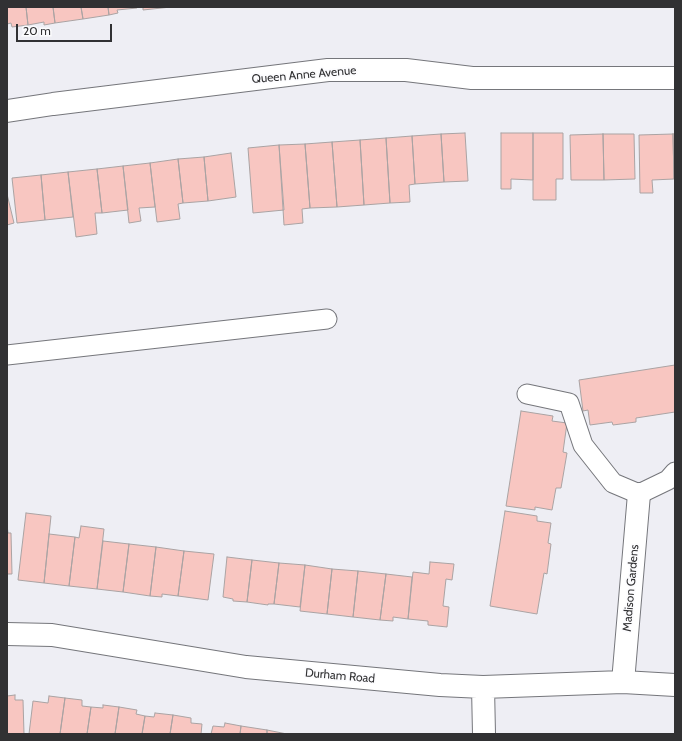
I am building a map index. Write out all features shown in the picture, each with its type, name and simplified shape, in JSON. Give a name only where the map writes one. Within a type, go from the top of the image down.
[{"type":"street","name":"Queen Anne Avenue","points":[[7,111],[328,70],[406,70],[472,78],[675,78]]},
{"type":"street","name":"Madison Gardens","points":[[623,682],[639,494]]},
{"type":"street","name":"Durham Road","points":[[7,634],[52,635],[246,667],[440,685],[483,687],[623,682],[675,685]]},
{"type":"street","points":[[483,687],[484,734]]},
{"type":"lane","points":[[7,354],[327,319]]},
{"type":"lane","points":[[527,394],[569,403],[583,445],[613,483],[639,494],[668,480],[675,472]]},
{"type":"building","points":[[7,7],[26,7],[28,25],[12,27],[11,23],[7,24]]},
{"type":"building","points":[[26,7],[53,7],[55,23],[44,25],[44,22],[28,25]]},
{"type":"building","points":[[53,7],[81,7],[83,19],[55,23]]},
{"type":"building","points":[[81,7],[108,7],[109,15],[83,19]]},
{"type":"building","points":[[108,7],[137,8],[117,10],[118,13],[109,15]]},
{"type":"building","points":[[143,7],[171,7],[143,10]]},
{"type":"building","points":[[465,133],[468,181],[444,182],[441,134]]},
{"type":"building","points":[[501,133],[533,133],[533,180],[511,179],[511,189],[501,189]]},
{"type":"building","points":[[533,133],[563,133],[563,179],[556,179],[556,200],[533,200]]},
{"type":"building","points":[[441,134],[444,182],[415,184],[412,136]]},
{"type":"building","points":[[603,134],[604,180],[571,180],[570,135]]},
{"type":"building","points":[[603,134],[634,134],[635,179],[604,180]]},
{"type":"building","points":[[673,134],[674,179],[652,180],[653,193],[640,193],[639,135]]},
{"type":"building","points":[[673,134],[675,134],[675,179],[674,179]]},
{"type":"building","points":[[412,136],[415,184],[409,185],[410,202],[390,203],[386,138]]},
{"type":"building","points":[[386,138],[390,203],[364,205],[360,140]]},
{"type":"building","points":[[360,140],[364,205],[337,207],[332,142]]},
{"type":"building","points":[[332,142],[337,207],[310,208],[305,144]]},
{"type":"building","points":[[305,144],[310,208],[302,209],[303,223],[284,225],[279,145]]},
{"type":"building","points":[[279,145],[284,210],[253,213],[248,148]]},
{"type":"building","points":[[231,153],[236,197],[208,201],[204,157]]},
{"type":"building","points":[[204,157],[208,201],[183,203],[178,159]]},
{"type":"building","points":[[178,159],[183,203],[178,204],[180,219],[157,222],[150,163]]},
{"type":"building","points":[[150,163],[155,207],[139,208],[141,221],[129,223],[123,166]]},
{"type":"building","points":[[123,166],[128,210],[102,213],[97,169]]},
{"type":"building","points":[[97,169],[102,213],[95,213],[97,234],[76,237],[68,172]]},
{"type":"building","points":[[68,172],[73,217],[45,220],[41,175]]},
{"type":"building","points":[[41,175],[45,220],[17,223],[12,178]]},
{"type":"building","points":[[7,194],[14,223],[7,225]]},
{"type":"building","points":[[675,365],[675,412],[636,418],[636,422],[613,425],[612,422],[590,425],[588,410],[583,411],[579,380]]},
{"type":"building","points":[[521,411],[553,416],[552,421],[567,423],[563,452],[567,453],[561,488],[556,488],[552,510],[535,507],[535,510],[506,506]]},
{"type":"building","points":[[505,511],[537,516],[537,521],[551,523],[548,543],[551,544],[547,574],[544,573],[537,614],[490,606]]},
{"type":"building","points":[[26,513],[51,516],[44,583],[18,580]]},
{"type":"building","points":[[7,525],[8,533],[11,533],[12,574],[7,574]]},
{"type":"building","points":[[81,526],[104,529],[97,589],[69,586],[75,537],[79,538]]},
{"type":"building","points":[[49,534],[75,537],[69,586],[44,583]]},
{"type":"building","points":[[103,541],[129,544],[123,592],[97,589]]},
{"type":"building","points":[[129,544],[156,547],[150,596],[123,592]]},
{"type":"building","points":[[156,547],[184,551],[178,596],[162,594],[162,597],[150,596]]},
{"type":"building","points":[[184,551],[214,554],[208,600],[178,596]]},
{"type":"building","points":[[227,557],[252,560],[247,602],[233,601],[233,599],[223,597]]},
{"type":"building","points":[[252,560],[279,563],[274,604],[268,605],[247,602]]},
{"type":"building","points":[[430,562],[454,564],[452,580],[446,579],[443,606],[449,607],[447,627],[428,625],[428,621],[408,619],[413,572],[429,574]]},
{"type":"building","points":[[279,563],[305,565],[300,607],[274,604]]},
{"type":"building","points":[[305,565],[332,569],[327,614],[300,611]]},
{"type":"building","points":[[332,569],[358,571],[353,617],[327,614]]},
{"type":"building","points":[[358,571],[386,574],[380,620],[353,617]]},
{"type":"building","points":[[386,574],[412,577],[408,619],[393,617],[393,621],[380,620]]},
{"type":"building","points":[[15,695],[15,700],[23,700],[24,734],[7,734],[7,696]]},
{"type":"building","points":[[49,696],[65,698],[60,734],[29,734],[33,701],[48,703]]},
{"type":"building","points":[[65,698],[82,700],[82,706],[91,707],[87,734],[60,734]]},
{"type":"building","points":[[103,705],[119,707],[115,734],[87,734],[91,707],[103,708]]},
{"type":"building","points":[[119,707],[137,710],[136,714],[145,716],[142,734],[115,734]]},
{"type":"building","points":[[155,713],[173,715],[170,734],[142,734],[145,716],[154,717]]},
{"type":"building","points":[[173,715],[191,718],[191,723],[202,724],[201,734],[170,734]]},
{"type":"building","points":[[225,723],[241,726],[240,734],[211,734],[213,726],[224,727]]},
{"type":"building","points":[[241,726],[267,730],[267,734],[240,734]]},
{"type":"building","points":[[267,730],[287,734],[267,734]]}]
